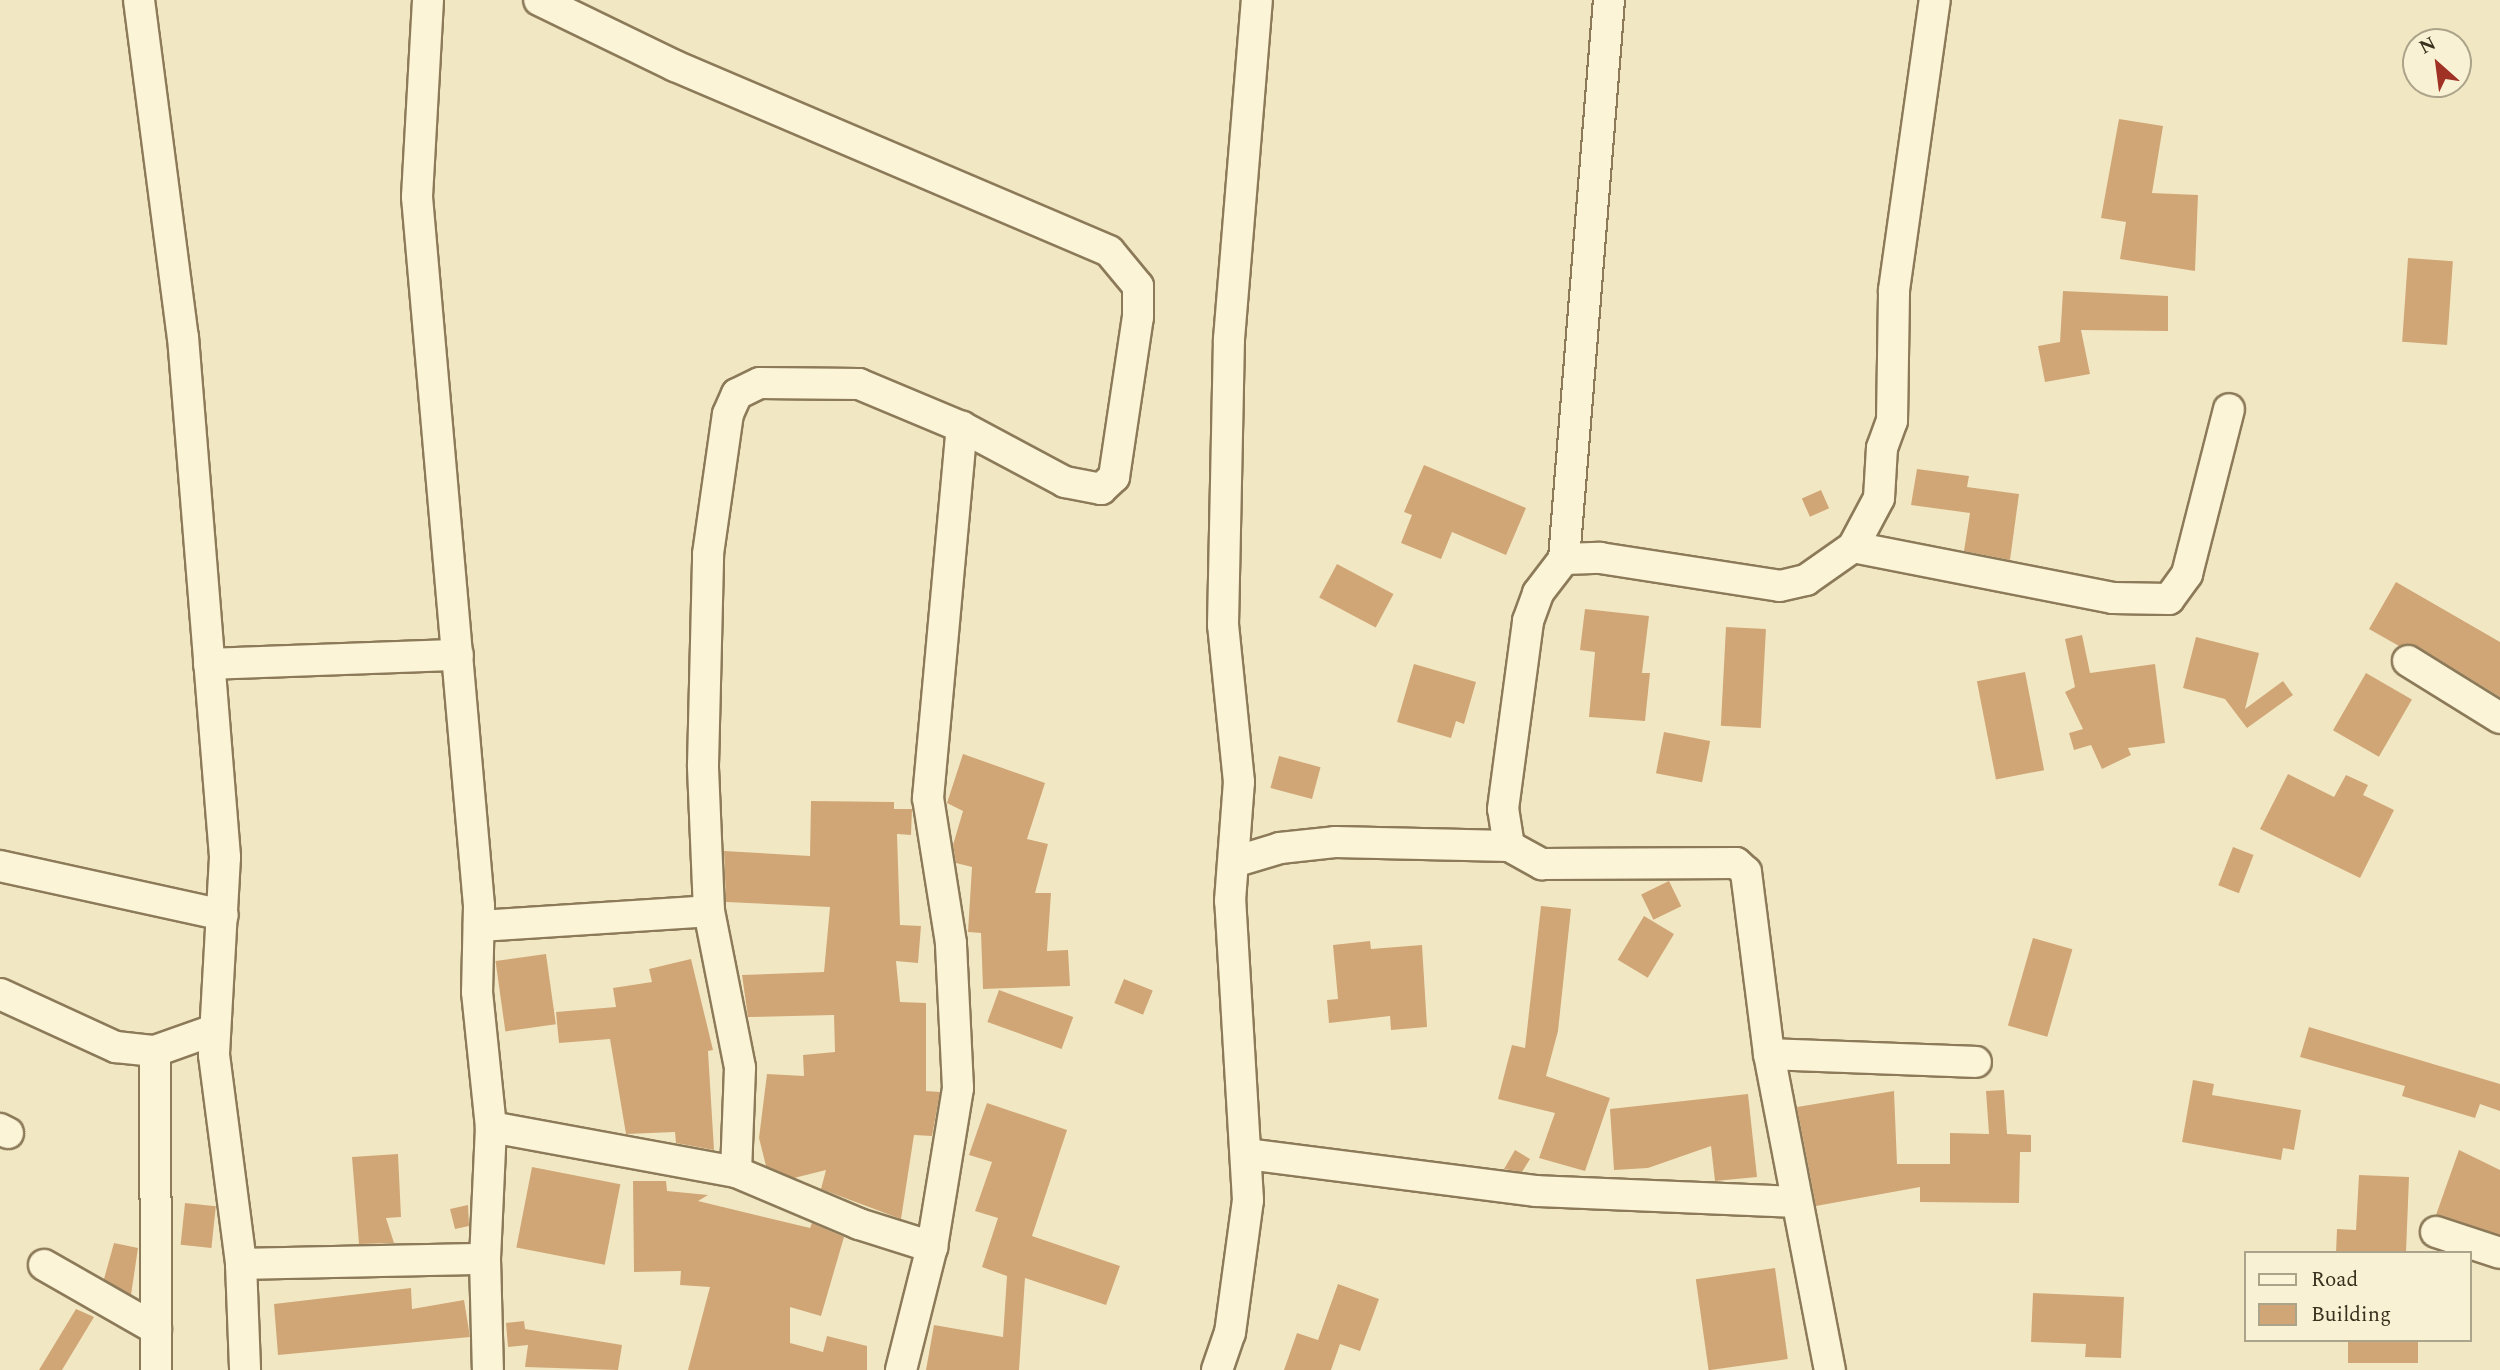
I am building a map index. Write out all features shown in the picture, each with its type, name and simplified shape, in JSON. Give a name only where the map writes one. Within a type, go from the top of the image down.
[{"type":"street","points":[[139,0],[183,337],[225,857],[214,1030],[242,1264],[245,1370]]},
{"type":"street","points":[[428,0],[417,197],[479,926],[477,992],[491,1128],[485,1259],[488,1370]]},
{"type":"street","points":[[539,0],[675,66],[1109,251],[1138,286],[1114,477],[1101,489],[1065,482],[962,427],[859,384],[761,383],[737,394],[728,414],[708,554],[703,765],[709,911],[740,1068],[736,1172]]},
{"type":"street","points":[[1217,1370],[1230,1333],[1243,1248],[1247,1154],[1237,1087],[1234,862],[1239,782],[1223,625],[1229,339],[1257,0]]},
{"type":"street","points":[[1508,846],[1503,809],[1528,621],[1538,593],[1564,559],[1609,0]]},
{"type":"street","points":[[1564,559],[1600,558],[1780,586],[1806,580],[1853,547],[1879,498],[1882,448],[1892,421],[1894,290],[1935,0]]},
{"type":"street","points":[[1853,547],[2113,598],[2169,599],[2187,574],[2229,409]]},
{"type":"street","points":[[901,1370],[932,1247],[958,1088],[951,943],[928,798],[962,427]]},
{"type":"street","points":[[209,664],[458,655]]},
{"type":"street","points":[[2407,661],[2500,718]]},
{"type":"street","points":[[1234,862],[1280,848],[1335,842],[1508,846],[1542,864],[1736,863],[1752,890],[1769,1054],[1794,1202],[1820,1296],[1830,1370]]},
{"type":"street","points":[[0,866],[223,915]]},
{"type":"street","points":[[479,926],[709,911]]},
{"type":"street","points":[[0,993],[105,1043],[155,1051],[214,1030]]},
{"type":"street","points":[[155,1051],[156,1370]]},
{"type":"street","points":[[1769,1054],[1976,1062]]},
{"type":"street","points":[[491,1128],[736,1172],[859,1224],[932,1247]]},
{"type":"street","points":[[1247,1154],[1536,1191],[1794,1202]]},
{"type":"street","points":[[2436,1232],[2500,1253]]},
{"type":"street","points":[[242,1264],[485,1259]]},
{"type":"street","points":[[44,1265],[156,1329]]},
{"type":"building","points":[[2119,119],[2163,126],[2152,193],[2198,195],[2195,271],[2120,259],[2126,222],[2101,218]]},
{"type":"building","points":[[2408,258],[2453,261],[2447,345],[2402,342]]},
{"type":"building","points":[[2063,291],[2168,296],[2168,331],[2081,330],[2090,374],[2045,382],[2038,346],[2060,342]]},
{"type":"building","points":[[1424,465],[1526,508],[1506,555],[1452,532],[1441,559],[1401,543],[1412,515],[1404,512]]},
{"type":"building","points":[[1917,469],[1969,476],[1967,487],[2019,494],[2010,560],[1964,551],[1970,513],[1911,505]]},
{"type":"building","points":[[1821,490],[1829,508],[1810,517],[1802,499]]},
{"type":"building","points":[[1337,564],[1394,594],[1376,628],[1319,598]]},
{"type":"building","points":[[2396,582],[2500,642],[2500,697],[2417,646],[2399,646],[2369,629]]},
{"type":"building","points":[[1585,609],[1649,616],[1642,673],[1650,673],[1645,721],[1589,717],[1595,652],[1580,650]]},
{"type":"building","points":[[1726,627],[1766,629],[1761,728],[1721,726]]},
{"type":"building","points":[[2082,635],[2090,673],[2155,664],[2165,743],[2128,748],[2131,755],[2102,769],[2091,745],[2074,750],[2069,733],[2083,729],[2065,692],[2075,687],[2065,639]]},
{"type":"building","points":[[2196,637],[2259,653],[2245,709],[2283,681],[2293,695],[2247,728],[2225,699],[2183,688]]},
{"type":"building","points":[[1414,664],[1476,682],[1464,724],[1456,721],[1451,738],[1397,722]]},
{"type":"building","points":[[2025,672],[2044,770],[1996,780],[1977,681]]},
{"type":"building","points":[[2366,673],[2412,700],[2379,757],[2333,730]]},
{"type":"building","points":[[1664,732],[1710,741],[1702,782],[1656,773]]},
{"type":"building","points":[[963,754],[1045,783],[1027,839],[1048,844],[1035,893],[1051,893],[1047,951],[1068,950],[1070,986],[983,989],[981,933],[968,932],[972,867],[956,863],[953,845],[963,811],[947,803]]},
{"type":"building","points":[[1279,756],[1321,767],[1312,799],[1270,788]]},
{"type":"building","points":[[2288,774],[2334,797],[2346,775],[2368,785],[2363,795],[2394,810],[2360,878],[2260,829]]},
{"type":"building","points":[[811,801],[894,802],[894,809],[912,809],[911,835],[897,834],[900,925],[921,926],[918,963],[896,961],[900,1002],[926,1003],[926,1091],[940,1092],[932,1136],[914,1135],[901,1219],[821,1189],[826,1170],[794,1178],[766,1166],[759,1138],[767,1074],[804,1076],[803,1055],[835,1052],[834,1015],[748,1017],[742,975],[824,972],[830,907],[726,902],[724,851],[810,856]]},
{"type":"building","points":[[2233,847],[2254,855],[2239,893],[2218,885]]},
{"type":"building","points":[[1669,881],[1681,906],[1653,920],[1641,895]]},
{"type":"building","points":[[1541,906],[1571,909],[1558,1031],[1546,1076],[1610,1098],[1585,1171],[1539,1158],[1555,1113],[1498,1099],[1512,1045],[1525,1048]]},
{"type":"building","points":[[1644,916],[1674,934],[1648,978],[1618,960]]},
{"type":"building","points":[[2033,938],[2072,949],[2047,1037],[2008,1025]]},
{"type":"building","points":[[1370,941],[1371,949],[1422,945],[1427,1027],[1391,1030],[1390,1016],[1329,1023],[1327,1000],[1338,999],[1333,945]]},
{"type":"building","points":[[546,954],[556,1024],[505,1031],[495,961]]},
{"type":"building","points":[[691,959],[713,1050],[708,1051],[714,1150],[676,1143],[675,1132],[626,1134],[610,1039],[559,1043],[556,1012],[616,1007],[613,988],[652,982],[649,969]]},
{"type":"building","points":[[1124,979],[1153,991],[1143,1015],[1114,1003]]},
{"type":"building","points":[[999,990],[1073,1017],[1062,1049],[987,1022]]},
{"type":"building","points":[[2309,1027],[2500,1084],[2500,1111],[2480,1104],[2475,1118],[2402,1096],[2405,1086],[2300,1057]]},
{"type":"building","points":[[2193,1080],[2214,1084],[2212,1095],[2301,1110],[2294,1150],[2283,1148],[2281,1160],[2182,1142]]},
{"type":"building","points":[[2004,1090],[2007,1134],[2031,1135],[2031,1152],[2020,1152],[2019,1203],[1920,1202],[1920,1187],[1816,1206],[1797,1107],[1894,1091],[1897,1164],[1950,1164],[1950,1133],[1989,1134],[1986,1091]]},
{"type":"building","points":[[1748,1094],[1757,1177],[1715,1181],[1711,1146],[1648,1168],[1614,1170],[1610,1109]]},
{"type":"building","points":[[987,1103],[1067,1130],[1032,1236],[1120,1266],[1106,1305],[1025,1278],[1019,1370],[926,1370],[934,1325],[1003,1337],[1007,1276],[982,1267],[998,1218],[975,1211],[992,1162],[969,1155]]},
{"type":"building","points":[[1515,1150],[1530,1159],[1522,1172],[1504,1169]]},
{"type":"building","points":[[2459,1150],[2500,1170],[2500,1235],[2436,1215]]},
{"type":"building","points":[[398,1154],[401,1217],[386,1218],[394,1243],[359,1244],[352,1157]]},
{"type":"building","points":[[532,1167],[620,1184],[605,1265],[516,1247]]},
{"type":"building","points":[[2359,1175],[2409,1177],[2406,1251],[2336,1251],[2337,1229],[2356,1230]]},
{"type":"building","points":[[633,1181],[666,1181],[667,1191],[708,1195],[698,1201],[810,1228],[812,1223],[844,1237],[821,1316],[790,1307],[790,1343],[823,1352],[827,1336],[867,1346],[867,1370],[688,1370],[710,1287],[680,1285],[681,1271],[634,1272]]},
{"type":"building","points":[[185,1203],[216,1206],[211,1248],[181,1245]]},
{"type":"building","points":[[468,1205],[469,1226],[455,1229],[450,1209]]},
{"type":"building","points":[[114,1243],[138,1248],[131,1295],[104,1279]]},
{"type":"building","points":[[1775,1268],[1788,1359],[1709,1370],[1696,1279]]},
{"type":"building","points":[[1338,1284],[1379,1299],[1360,1351],[1340,1344],[1331,1370],[1284,1370],[1297,1333],[1318,1340]]},
{"type":"building","points":[[411,1288],[412,1309],[464,1300],[470,1337],[278,1355],[274,1304]]},
{"type":"building","points":[[2033,1293],[2124,1297],[2121,1358],[2085,1357],[2086,1344],[2031,1342]]},
{"type":"building","points":[[76,1309],[94,1317],[62,1370],[39,1370]]},
{"type":"building","points":[[524,1321],[525,1329],[622,1345],[618,1370],[525,1367],[528,1345],[508,1347],[506,1323]]},
{"type":"building","points":[[2348,1342],[2418,1342],[2418,1363],[2348,1363]]}]
